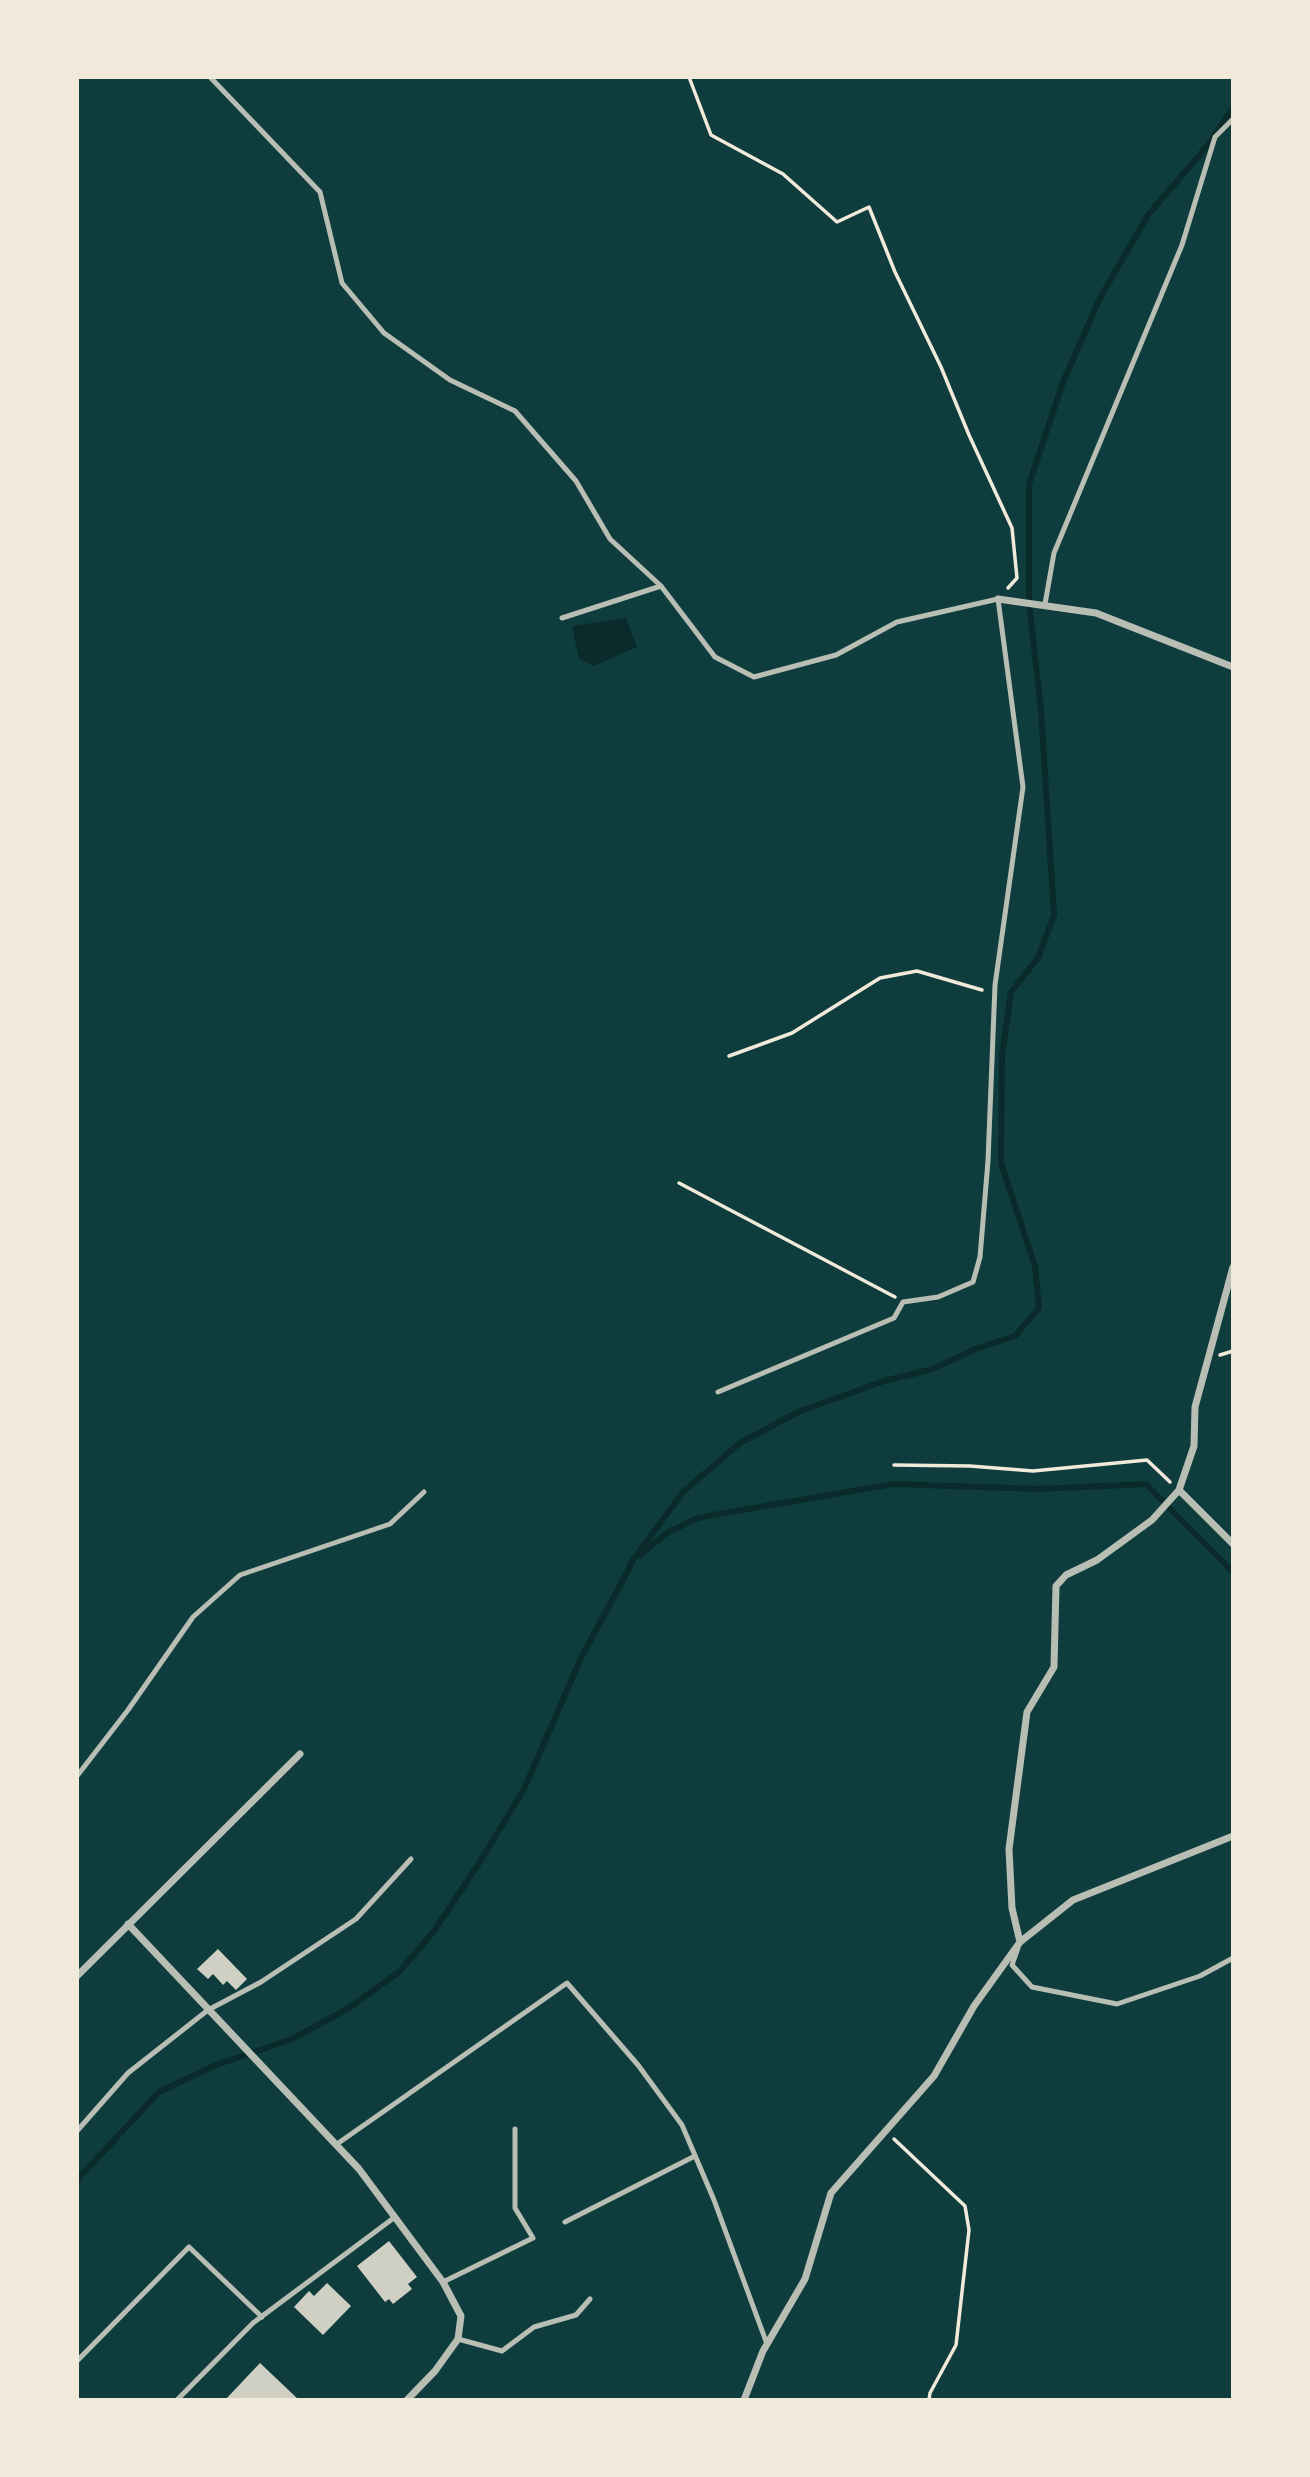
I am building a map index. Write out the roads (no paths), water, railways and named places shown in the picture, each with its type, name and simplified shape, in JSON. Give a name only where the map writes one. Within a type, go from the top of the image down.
[{"type":"street","points":[[998,599],[1096,613],[1233,667]]},
{"type":"street","points":[[1020,1942],[1012,1908],[1009,1849],[1027,1712],[1054,1667],[1056,1586],[1066,1575],[1097,1560],[1152,1520],[1179,1490],[1194,1446],[1195,1407],[1233,1267]]},
{"type":"street","points":[[1179,1490],[1233,1544]]},
{"type":"street","points":[[77,1976],[300,1754]]},
{"type":"street","points":[[744,2400],[767,2344],[805,2279],[831,2193],[934,2076],[974,2006],[1020,1942],[1073,1900],[1233,1836]]},
{"type":"street","points":[[128,1924],[359,2169],[443,2282],[461,2316],[458,2339],[435,2371],[407,2400]]},
{"type":"lane","points":[[210,77],[320,192],[342,283],[384,333],[450,380],[514,411],[576,481],[610,539],[661,586],[715,657],[754,677],[836,655],[897,622],[998,599],[1023,788],[994,994],[988,1161],[981,1257],[973,1282],[938,1297],[903,1302],[894,1318],[718,1392]]},
{"type":"lane","points":[[1045,604],[1054,553],[1182,245],[1215,136],[1233,119]]},
{"type":"lane","points":[[562,618],[661,586]]},
{"type":"lane","points":[[77,1776],[128,1710],[193,1617],[240,1575],[390,1524],[424,1492]]},
{"type":"lane","points":[[77,2131],[128,2073],[208,2010],[261,1982],[356,1919],[411,1859]]},
{"type":"lane","points":[[1020,1942],[1012,1965],[1032,1987],[1117,2004],[1200,1976],[1233,1958]]},
{"type":"lane","points":[[337,2144],[567,1983],[638,2065],[682,2125],[714,2200],[767,2344]]},
{"type":"lane","points":[[443,2282],[533,2238],[515,2208],[515,2129]]},
{"type":"lane","points":[[565,2222],[695,2156]]},
{"type":"lane","points":[[177,2400],[261,2317],[395,2217]]},
{"type":"lane","points":[[77,2361],[189,2247],[261,2317]]},
{"type":"lane","points":[[458,2339],[502,2351],[534,2327],[576,2315],[590,2300]]},
{"type":"water","points":[[626,618],[637,647],[594,666],[579,659],[572,626]]},
{"type":"waterway","points":[[630,1564],[683,1492],[740,1443],[798,1412],[884,1381],[933,1369],[975,1349],[1015,1336],[1039,1308],[1035,1266],[1001,1163],[1002,1055],[1011,992],[1038,958],[1054,915],[1041,710],[1029,602],[1029,484],[1063,382],[1100,298],[1148,215],[1208,145],[1233,108]]},
{"type":"waterway","points":[[640,1556],[665,1534],[697,1518],[892,1484],[1040,1489],[1146,1484],[1233,1572]]},
{"type":"waterway","points":[[77,2180],[159,2092],[216,2065],[292,2039],[349,2008],[400,1971],[434,1931],[524,1789],[581,1658],[632,1563]]}]
